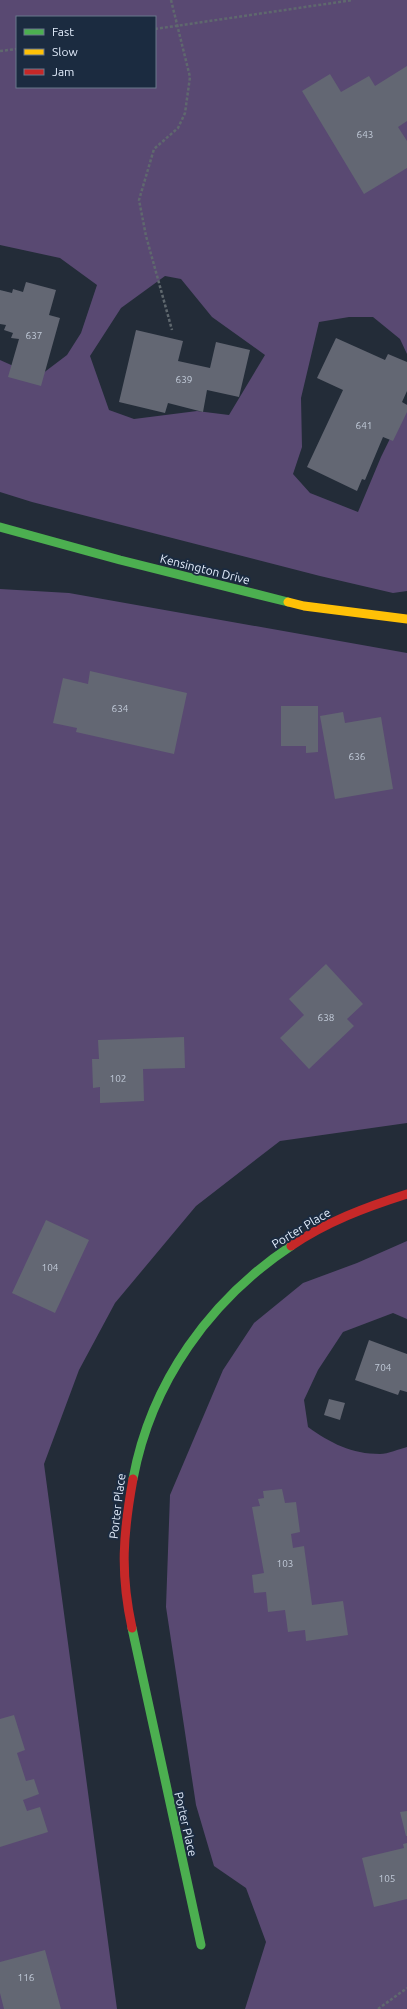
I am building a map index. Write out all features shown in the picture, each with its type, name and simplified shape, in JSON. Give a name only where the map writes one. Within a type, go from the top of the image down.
[{"type":"street","name":"Kensington Drive","points":[[0,527],[120,560],[304,606],[407,620]]},
{"type":"street","name":"Porter Place","points":[[201,1945],[159,1758],[126,1596],[123,1559],[127,1514],[135,1465],[152,1414],[173,1372],[200,1328],[239,1287],[286,1248],[334,1221],[407,1194]]},
{"type":"path","points":[[171,0],[190,77],[185,113],[178,128],[154,148],[139,200],[146,236],[172,330]]},
{"type":"path","points":[[156,29],[353,0]]},
{"type":"path","points":[[0,51],[16,49]]},
{"type":"path","points":[[378,2009],[407,1988]]},
{"type":"shaded area","points":[[0,0],[407,0],[407,354],[400,339],[373,317],[349,317],[319,322],[301,398],[302,447],[293,474],[310,493],[358,512],[381,457],[407,404],[407,591],[393,593],[320,576],[32,502],[0,492],[0,360],[38,377],[67,355],[81,333],[97,285],[60,258],[0,245]],"holes":[[[165,276],[181,279],[212,317],[265,355],[229,415],[197,411],[134,419],[109,410],[90,356],[121,308]]]},
{"type":"shaded area","points":[[0,589],[69,593],[407,653],[407,1123],[280,1141],[196,1206],[115,1303],[79,1370],[44,1464],[117,2009],[0,2009]]},
{"type":"shaded area","points":[[407,1241],[407,1319],[393,1313],[343,1332],[318,1370],[304,1400],[308,1427],[333,1443],[360,1452],[383,1454],[407,1447],[407,2009],[245,2009],[266,1942],[246,1888],[214,1866],[196,1805],[166,1607],[170,1495],[223,1370],[254,1323],[303,1283],[357,1263]]},
{"type":"building","points":[[407,66],[407,121],[398,127],[407,141],[407,168],[364,194],[302,91],[330,74],[341,92],[369,76],[375,86]]},
{"type":"building","points":[[26,282],[56,290],[49,315],[60,318],[41,386],[8,377],[19,339],[11,338],[13,333],[4,330],[6,325],[0,324],[0,290],[12,293],[13,289],[23,292]]},
{"type":"building","points":[[136,330],[183,341],[178,361],[210,368],[216,342],[250,350],[239,397],[207,390],[203,412],[168,403],[165,413],[119,402]]},
{"type":"building","points":[[336,338],[385,360],[388,354],[407,362],[407,391],[402,402],[407,405],[407,412],[393,441],[383,437],[365,480],[362,479],[357,491],[307,467],[343,390],[317,378]]},
{"type":"building","points":[[90,671],[187,693],[174,754],[76,732],[77,728],[53,723],[63,678],[88,684]]},
{"type":"building","points":[[281,706],[318,706],[318,752],[306,753],[306,746],[281,746]]},
{"type":"building","points":[[343,712],[345,723],[381,717],[393,789],[335,799],[320,716]]},
{"type":"building","points":[[326,964],[363,1004],[347,1019],[354,1026],[309,1069],[280,1038],[304,1015],[289,999]]},
{"type":"building","points":[[184,1037],[185,1068],[143,1069],[144,1101],[100,1103],[100,1087],[93,1088],[92,1059],[99,1059],[98,1040]]},
{"type":"building","points":[[46,1220],[89,1240],[55,1313],[12,1293]]},
{"type":"building","points":[[369,1340],[407,1354],[407,1392],[400,1390],[398,1395],[355,1380]]},
{"type":"building","points":[[329,1399],[345,1403],[340,1420],[324,1415]]},
{"type":"building","points":[[282,1489],[285,1503],[296,1502],[300,1532],[291,1534],[293,1548],[304,1546],[312,1605],[343,1601],[348,1635],[306,1641],[305,1630],[288,1632],[285,1610],[268,1612],[266,1592],[254,1593],[252,1575],[264,1573],[252,1507],[260,1506],[258,1499],[264,1498],[263,1491]]},
{"type":"building","points":[[14,1715],[25,1750],[17,1753],[26,1781],[34,1779],[39,1794],[23,1800],[27,1811],[40,1807],[48,1832],[0,1847],[0,1719]]},
{"type":"building","points":[[407,1811],[407,1836],[406,1836],[400,1812]]},
{"type":"building","points":[[407,1843],[407,1899],[374,1907],[362,1858],[404,1848],[403,1844]]},
{"type":"building","points":[[45,1950],[61,2009],[4,2009],[0,1993],[0,1962]]},
{"type":"traffic: fast","points":[[0,527],[120,560],[288,602]]},
{"type":"traffic: fast","points":[[133,1479],[142,1443],[154,1409],[188,1346],[210,1318],[235,1292],[262,1268],[291,1246]]},
{"type":"traffic: fast","points":[[132,1628],[201,1945]]},
{"type":"traffic: slow","points":[[288,602],[304,606],[407,619]]},
{"type":"traffic: jam","points":[[291,1246],[332,1222],[376,1204],[407,1194]]},
{"type":"traffic: jam","points":[[132,1628],[128,1608],[124,1571],[124,1554],[127,1518],[133,1479]]}]
